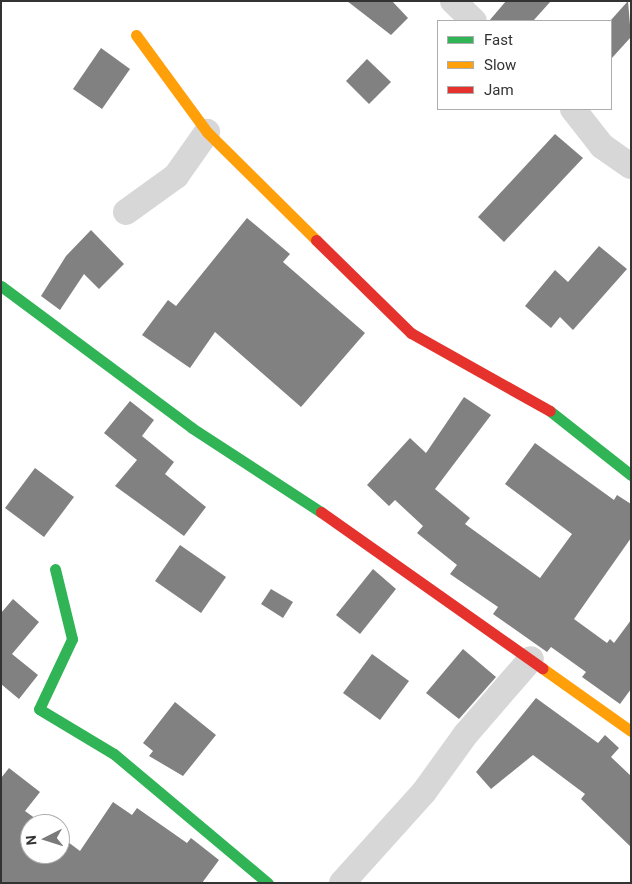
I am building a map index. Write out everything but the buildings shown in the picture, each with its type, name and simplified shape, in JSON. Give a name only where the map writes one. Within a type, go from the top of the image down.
[{"type":"street","points":[[453,1],[473,20]]},
{"type":"street","points":[[136,35],[207,132],[411,332],[540,402],[631,475]]},
{"type":"street","points":[[574,110],[602,146],[631,166]]},
{"type":"street","points":[[126,212],[176,176],[207,132]]},
{"type":"street","points":[[1,286],[192,428],[531,659],[631,730]]},
{"type":"street","points":[[55,569],[72,639],[39,709],[114,754],[182,807],[268,883]]},
{"type":"street","points":[[342,883],[424,792],[466,734],[531,659]]},
{"type":"traffic: fast","points":[[1,286],[192,428],[321,512]]},
{"type":"traffic: fast","points":[[550,411],[631,475]]},
{"type":"traffic: fast","points":[[55,569],[72,639],[39,709],[114,754],[268,883]]},
{"type":"traffic: slow","points":[[136,35],[207,132],[316,240]]},
{"type":"traffic: slow","points":[[542,668],[631,731]]},
{"type":"traffic: jam","points":[[316,240],[411,333],[550,411]]},
{"type":"traffic: jam","points":[[321,512],[542,668]]}]
